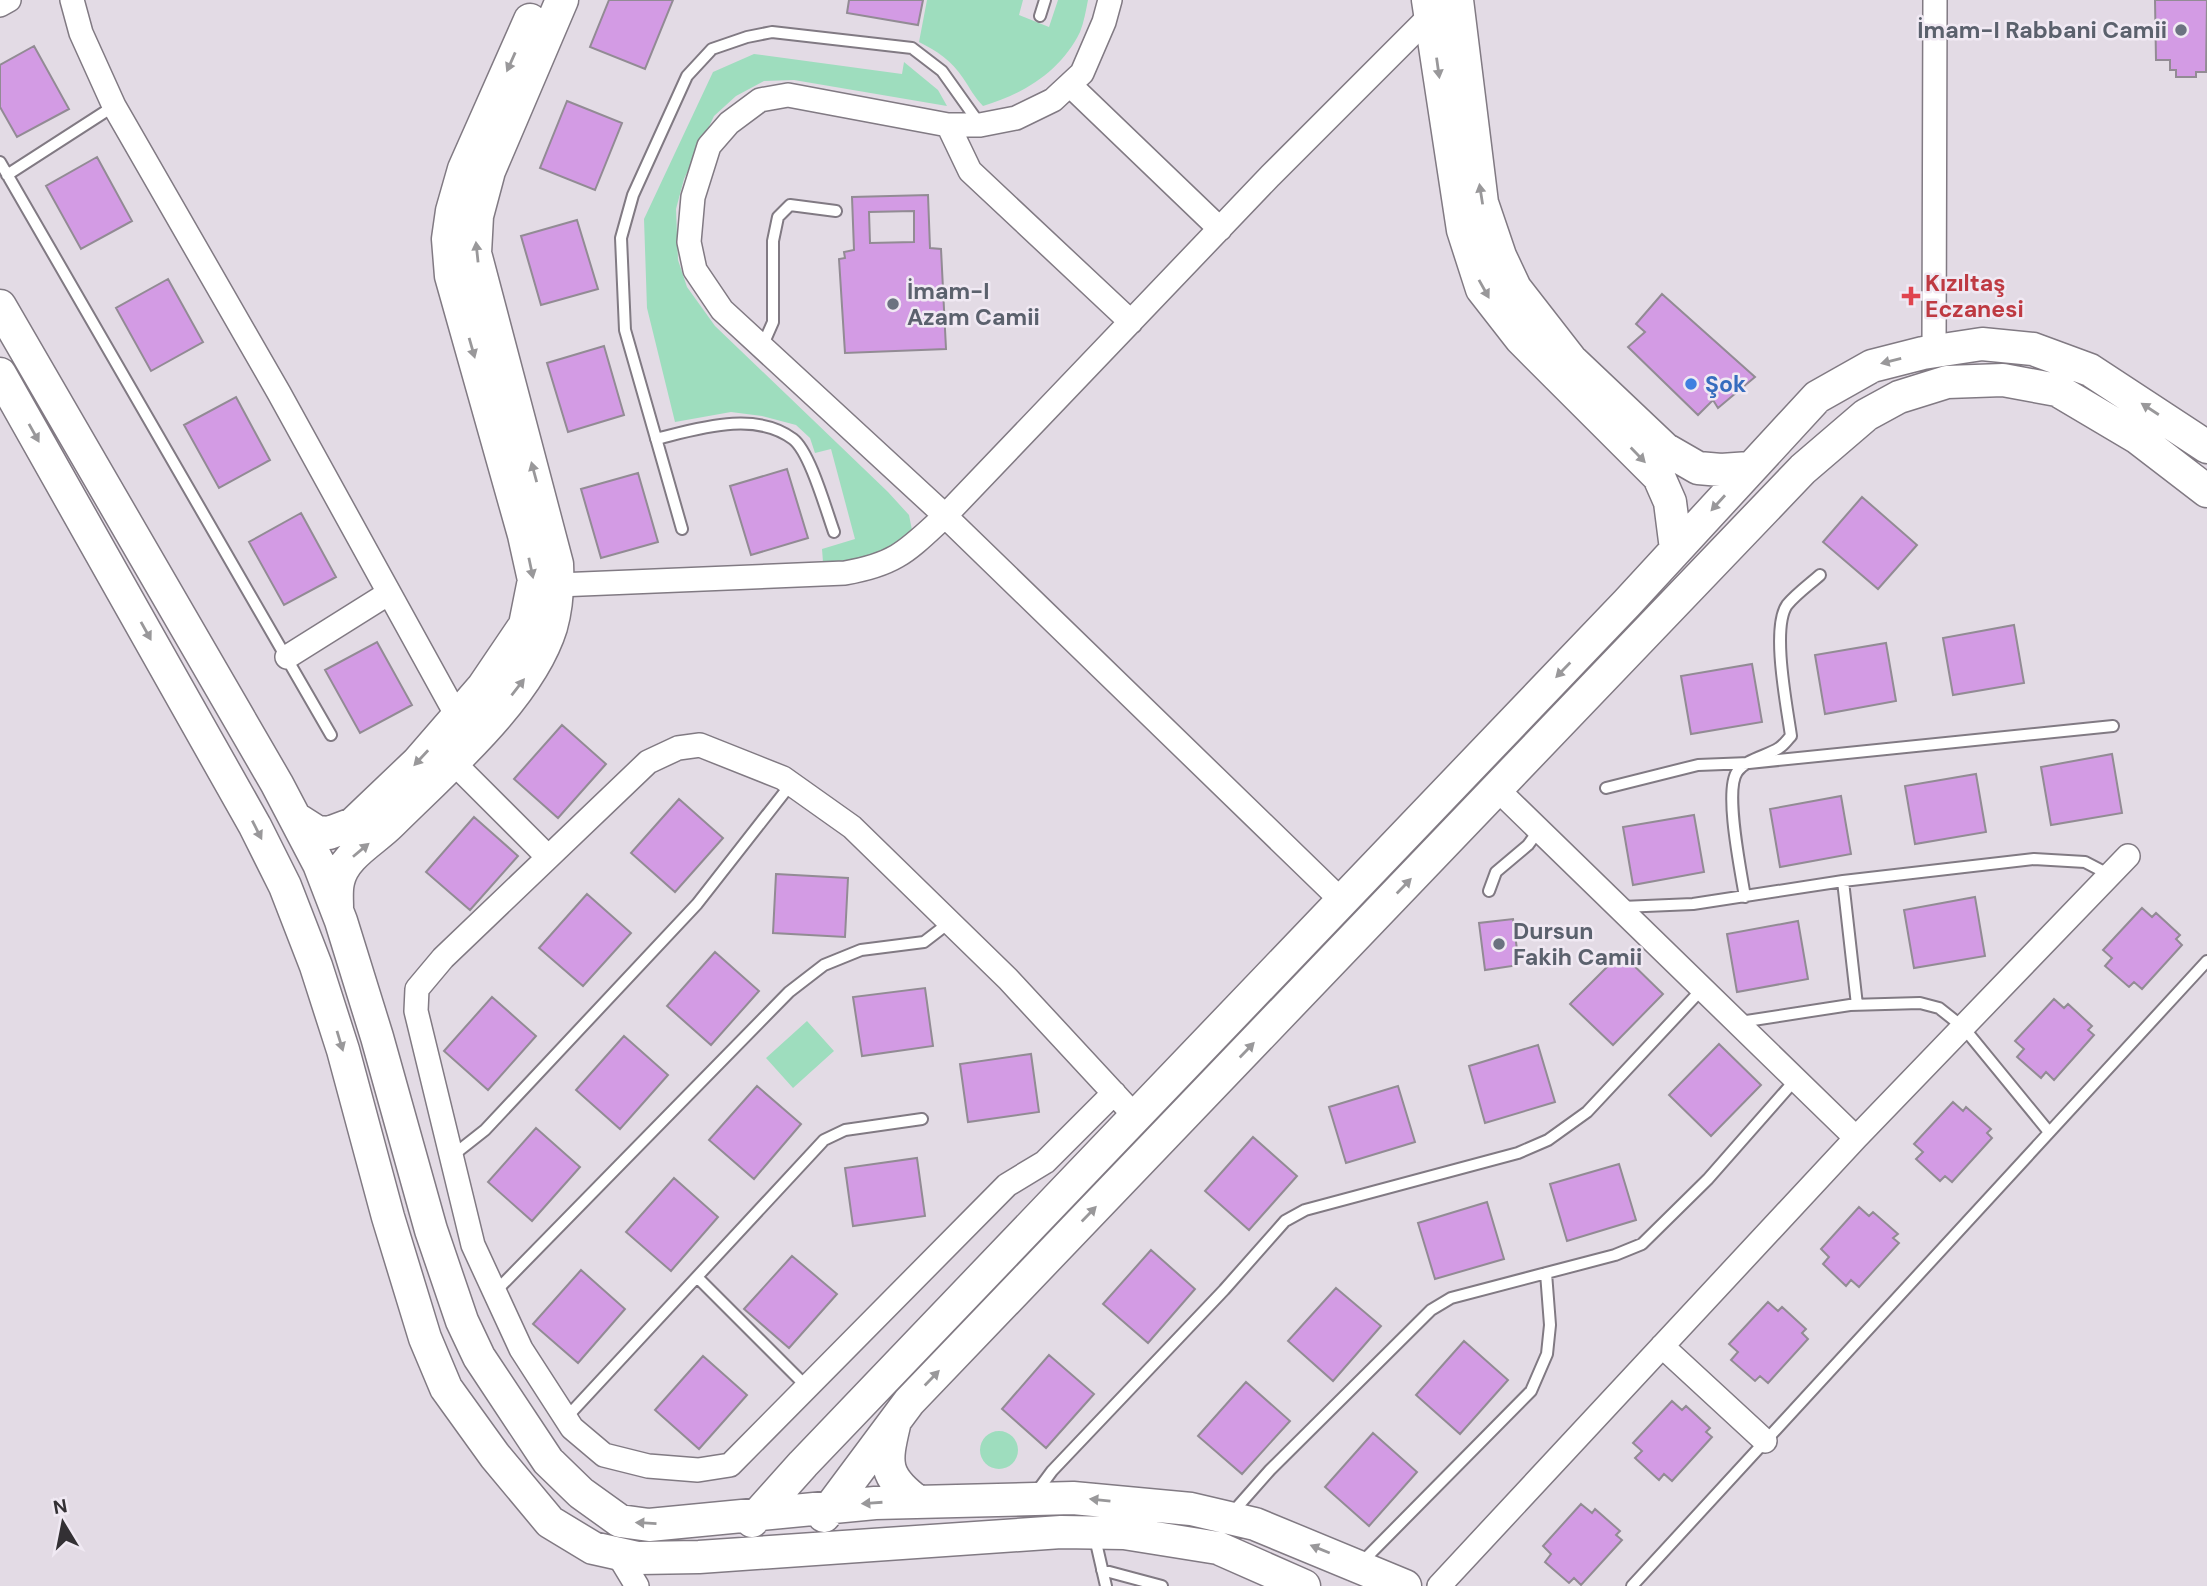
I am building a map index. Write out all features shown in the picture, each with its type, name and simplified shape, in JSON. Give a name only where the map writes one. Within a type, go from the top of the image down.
[{"type":"street","points":[[0,5],[9,0]]},
{"type":"street","points":[[72,0],[81,33],[114,106],[279,393],[457,716]]},
{"type":"street","points":[[295,818],[317,832],[329,833],[354,824],[418,762],[483,687],[525,625],[534,580],[452,276],[448,239],[452,211],[464,169],[539,0]]},
{"type":"street","points":[[337,910],[338,881],[347,862],[381,833],[487,727],[533,667],[551,628],[558,594],[558,564],[475,253],[477,216],[489,171],[562,0]]},
{"type":"street","points":[[1110,0],[1104,22],[1082,73],[1054,100],[1016,118],[980,125],[948,125],[788,95],[760,100],[729,123],[709,146],[693,197],[689,242],[695,270],[722,310],[945,516],[1342,901]]},
{"type":"street","points":[[1934,352],[1935,0]]},
{"type":"street","points":[[558,584],[855,571],[876,568],[905,552],[945,516],[1439,5]]},
{"type":"street","points":[[1439,5],[1482,203],[1500,256],[1515,288],[1571,360],[1665,449],[1698,468],[1750,468]]},
{"type":"street","points":[[1439,5],[1463,230],[1482,289],[1521,339],[1659,477],[1670,502],[1676,549]]},
{"type":"street","points":[[1070,85],[1220,229]]},
{"type":"street","points":[[948,125],[970,171],[1131,322]]},
{"type":"street","points":[[0,306],[319,864],[337,910],[377,1037],[431,1230],[461,1321],[479,1357],[548,1461],[581,1493],[620,1521],[649,1525],[831,1507],[918,1502],[1073,1498],[1191,1509],[1255,1524],[1405,1586]]},
{"type":"street","points":[[733,1555],[756,1514],[1342,901],[1817,397],[1872,366],[1934,352],[1982,344],[2034,349],[2090,370],[2207,447]]},
{"type":"street","points":[[0,374],[249,815],[285,886],[316,966],[343,1049],[388,1217],[425,1338],[446,1388],[495,1456],[550,1522],[593,1548],[638,1558],[733,1555],[1061,1532],[1124,1533],[1218,1548],[1304,1586]]},
{"type":"street","points":[[801,1549],[909,1402],[1803,469],[1866,415],[1899,397],[1947,382],[2003,380],[2057,390],[2138,438],[2207,491]]},
{"type":"street","points":[[287,657],[389,593]]},
{"type":"street","points":[[1114,1093],[1045,1162],[1007,1185],[730,1465],[698,1470],[648,1466],[604,1455],[572,1428],[521,1349],[473,1245],[416,1011],[417,989],[443,958],[648,762],[678,748],[700,745],[783,778],[852,827],[1008,979],[1114,1093],[1135,1116]]},
{"type":"street","points":[[452,761],[548,858]]},
{"type":"street","points":[[1497,789],[1856,1138]]},
{"type":"street","points":[[1438,1586],[1856,1138],[2128,856]]},
{"type":"street","points":[[1662,1346],[1765,1441]]},
{"type":"street","points":[[895,1421],[887,1457],[891,1471],[902,1490],[918,1502]]},
{"type":"street","points":[[617,1553],[637,1586]]},
{"type":"lane","points":[[1040,16],[1045,0]]},
{"type":"lane","points":[[682,529],[625,330],[621,238],[633,195],[687,76],[712,49],[772,32],[912,48],[942,71],[980,125]]},
{"type":"lane","points":[[7,175],[114,106]]},
{"type":"lane","points":[[0,162],[331,734]]},
{"type":"lane","points":[[762,347],[773,322],[773,240],[778,218],[790,205],[836,211]]},
{"type":"lane","points":[[656,439],[709,426],[736,423],[770,427],[794,439],[808,460],[834,532]]},
{"type":"lane","points":[[1745,897],[1733,815],[1732,785],[1737,771],[1780,747],[1791,736],[1781,656],[1780,619],[1788,604],[1820,575]]},
{"type":"lane","points":[[1606,788],[1698,765],[1748,763],[2113,726]]},
{"type":"lane","points":[[452,1156],[485,1130],[697,904],[791,784]]},
{"type":"lane","points":[[1489,891],[1496,872],[1528,845],[1539,830]]},
{"type":"lane","points":[[1619,908],[1693,904],[1843,881],[2034,859],[2085,862],[2110,875]]},
{"type":"lane","points":[[1843,881],[1857,1005]]},
{"type":"lane","points":[[495,1292],[789,992],[824,965],[861,950],[924,942],[950,922]]},
{"type":"lane","points":[[1632,1586],[2207,961]]},
{"type":"lane","points":[[1031,1499],[1052,1471],[1224,1290],[1285,1221],[1305,1210],[1518,1153],[1548,1140],[1587,1112],[1703,988]]},
{"type":"lane","points":[[1738,1022],[1857,1005],[1920,1003],[1940,1008],[1963,1027],[2049,1132]]},
{"type":"lane","points":[[1228,1517],[1270,1470],[1431,1310],[1451,1298],[1615,1255],[1642,1244],[1707,1179],[1796,1079]]},
{"type":"lane","points":[[566,1419],[824,1140],[845,1130],[922,1119]]},
{"type":"lane","points":[[1359,1565],[1531,1391],[1547,1354],[1550,1325],[1546,1273]]},
{"type":"lane","points":[[697,1278],[807,1387]]},
{"type":"lane","points":[[1094,1532],[1106,1586]]},
{"type":"lane","points":[[1102,1570],[1163,1586]]},
{"type":"green space","points":[[927,0],[1023,0],[1019,15],[1049,27],[1058,0],[1088,0],[1080,32],[1063,58],[1027,88],[983,106],[954,66],[919,42]]},
{"type":"green space","points":[[754,54],[902,74],[904,62],[938,90],[947,106],[794,80],[764,81],[736,96],[714,116],[684,179],[676,209],[678,260],[687,287],[715,326],[909,515],[912,530],[892,549],[872,557],[823,562],[822,549],[855,539],[831,449],[815,453],[810,438],[796,425],[762,416],[731,412],[675,422],[647,308],[644,219],[713,72]]},
{"type":"green space","points":[[807,1021],[834,1051],[793,1088],[766,1058]]},
{"type":"green space","points":[[999,1431],[1012,1437],[1018,1450],[1012,1463],[999,1469],[986,1463],[980,1450],[986,1437]]},
{"type":"building","points":[[609,0],[673,0],[645,69],[590,47]]},
{"type":"building","points":[[849,0],[923,0],[918,25],[847,13]]},
{"type":"building","name":"İmam-I Rabbani Camii","points":[[2155,0],[2207,0],[2206,72],[2196,72],[2196,77],[2176,77],[2176,70],[2170,70],[2170,60],[2156,60]]},
{"type":"building","points":[[34,46],[69,109],[17,137],[0,107],[0,65]]},
{"type":"building","points":[[567,101],[622,123],[595,190],[540,168]]},
{"type":"building","points":[[97,157],[132,221],[81,249],[46,186]]},
{"type":"building","name":"İmam-I Azam Camii","points":[[928,195],[930,248],[941,249],[946,349],[845,353],[839,259],[845,258],[844,252],[854,250],[852,197]],"holes":[[[914,211],[914,242],[870,243],[869,212]]]},
{"type":"building","points":[[577,220],[598,289],[541,305],[521,236]]},
{"type":"building","points":[[168,279],[203,342],[151,371],[116,308]]},
{"type":"building","points":[[1662,294],[1755,377],[1718,408],[1713,400],[1698,415],[1628,347],[1645,332],[1636,324]]},
{"type":"building","points":[[604,346],[624,415],[568,432],[547,363]]},
{"type":"building","points":[[236,397],[270,460],[219,488],[184,425]]},
{"type":"building","points":[[787,469],[808,538],[751,555],[730,486]]},
{"type":"building","points":[[638,473],[658,542],[601,558],[581,489]]},
{"type":"building","points":[[1862,497],[1917,545],[1878,589],[1823,542]]},
{"type":"building","points":[[301,513],[336,577],[284,605],[249,542]]},
{"type":"building","points":[[2014,625],[2024,683],[1953,695],[1943,638]]},
{"type":"building","points":[[377,642],[412,705],[360,733],[325,670]]},
{"type":"building","points":[[1886,643],[1896,701],[1825,714],[1815,655]]},
{"type":"building","points":[[1752,664],[1762,722],[1691,734],[1681,676]]},
{"type":"building","points":[[562,725],[606,764],[558,818],[514,779]]},
{"type":"building","points":[[2112,754],[2122,813],[2051,825],[2041,767]]},
{"type":"building","points":[[1976,774],[1986,832],[1915,844],[1905,786]]},
{"type":"building","points":[[1841,796],[1851,854],[1780,867],[1770,809]]},
{"type":"building","points":[[679,799],[723,838],[675,892],[631,853]]},
{"type":"building","points":[[1694,815],[1704,872],[1633,885],[1623,827]]},
{"type":"building","points":[[474,817],[518,856],[470,910],[426,872]]},
{"type":"building","points":[[776,874],[848,878],[845,937],[773,933]]},
{"type":"building","points":[[587,894],[631,933],[583,986],[539,948]]},
{"type":"building","points":[[1975,897],[1985,956],[1914,968],[1904,910]]},
{"type":"building","points":[[2142,908],[2152,917],[2156,913],[2180,935],[2176,939],[2182,945],[2142,989],[2134,982],[2129,987],[2105,966],[2112,958],[2103,950]]},
{"type":"building","name":"Dursun Fakih Camii","points":[[1513,919],[1519,965],[1485,970],[1479,923]]},
{"type":"building","points":[[1798,921],[1808,979],[1737,992],[1727,934]]},
{"type":"building","points":[[715,952],[759,991],[711,1045],[667,1006]]},
{"type":"building","points":[[1621,953],[1663,994],[1613,1045],[1570,1004]]},
{"type":"building","points":[[925,988],[933,1046],[862,1056],[853,997]]},
{"type":"building","points":[[492,997],[536,1036],[488,1090],[444,1051]]},
{"type":"building","points":[[2054,999],[2064,1008],[2068,1004],[2092,1026],[2088,1030],[2094,1035],[2054,1080],[2046,1072],[2041,1078],[2017,1057],[2024,1049],[2015,1041]]},
{"type":"building","points":[[624,1036],[668,1075],[620,1129],[576,1090]]},
{"type":"building","points":[[1719,1044],[1761,1085],[1711,1136],[1669,1095]]},
{"type":"building","points":[[1538,1045],[1555,1102],[1485,1123],[1469,1066]]},
{"type":"building","points":[[1031,1054],[1039,1112],[968,1122],[960,1064]]},
{"type":"building","points":[[757,1086],[801,1124],[754,1179],[709,1140]]},
{"type":"building","points":[[1398,1086],[1415,1142],[1346,1163],[1329,1107]]},
{"type":"building","points":[[1953,1102],[1963,1111],[1966,1107],[1991,1129],[1987,1133],[1992,1138],[1952,1182],[1945,1176],[1940,1181],[1916,1159],[1923,1152],[1914,1144]]},
{"type":"building","points":[[536,1128],[580,1167],[532,1221],[488,1182]]},
{"type":"building","points":[[1253,1137],[1297,1176],[1249,1230],[1205,1191]]},
{"type":"building","points":[[917,1158],[925,1216],[853,1226],[845,1168]]},
{"type":"building","points":[[1619,1164],[1636,1220],[1567,1241],[1550,1184]]},
{"type":"building","points":[[674,1178],[718,1217],[671,1271],[626,1232]]},
{"type":"building","points":[[1487,1202],[1504,1259],[1435,1279],[1418,1223]]},
{"type":"building","points":[[1859,1207],[1869,1216],[1873,1212],[1898,1234],[1893,1238],[1899,1243],[1859,1287],[1851,1280],[1846,1286],[1823,1264],[1829,1257],[1821,1249]]},
{"type":"building","points":[[1151,1250],[1195,1289],[1148,1343],[1103,1304]]},
{"type":"building","points":[[792,1256],[837,1294],[789,1348],[744,1309]]},
{"type":"building","points":[[581,1270],[625,1309],[578,1363],[533,1324]]},
{"type":"building","points":[[1336,1288],[1381,1326],[1333,1381],[1288,1341]]},
{"type":"building","points":[[1768,1302],[1778,1311],[1782,1307],[1806,1329],[1802,1333],[1808,1339],[1768,1383],[1760,1376],[1755,1381],[1731,1360],[1738,1352],[1729,1344]]},
{"type":"building","points":[[1464,1341],[1508,1380],[1460,1434],[1416,1395]]},
{"type":"building","points":[[1049,1355],[1094,1394],[1046,1448],[1002,1409]]},
{"type":"building","points":[[703,1356],[747,1395],[699,1449],[655,1410]]},
{"type":"building","points":[[1246,1382],[1290,1421],[1242,1474],[1198,1436]]},
{"type":"building","points":[[1672,1401],[1682,1410],[1686,1406],[1710,1428],[1706,1432],[1712,1437],[1672,1481],[1664,1474],[1659,1480],[1635,1458],[1642,1451],[1633,1443]]},
{"type":"building","points":[[1373,1433],[1417,1472],[1369,1526],[1325,1487]]},
{"type":"building","points":[[1581,1504],[1592,1513],[1595,1509],[1620,1531],[1616,1535],[1622,1540],[1581,1585],[1574,1578],[1569,1583],[1545,1562],[1551,1554],[1543,1546]]},
{"type":"place","name":"İmam-I Rabbani Camii","points":[[2181,30]]},
{"type":"place","name":"Kızıltaş Eczanesi","points":[[1911,296]]},
{"type":"place","name":"İmam-I Azam Camii","points":[[893,304]]},
{"type":"place","name":"Şok","points":[[1691,384]]},
{"type":"place","name":"Dursun Fakih Camii","points":[[1499,944]]}]
